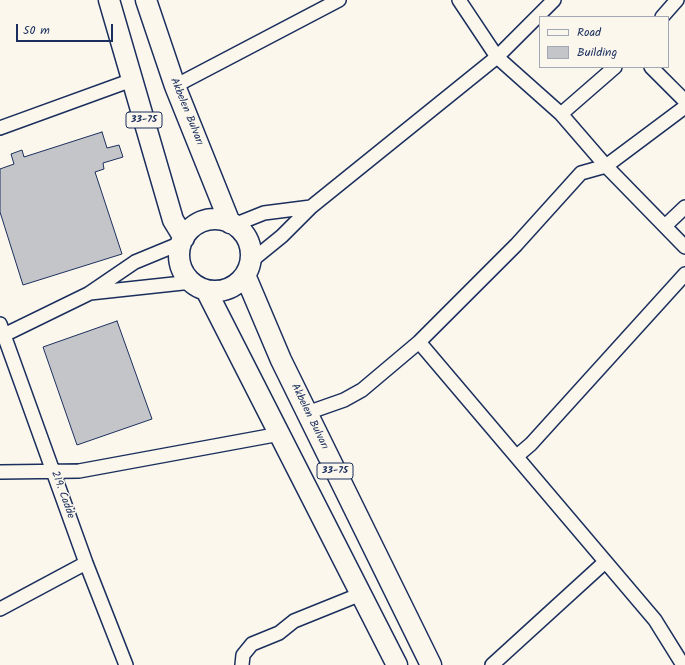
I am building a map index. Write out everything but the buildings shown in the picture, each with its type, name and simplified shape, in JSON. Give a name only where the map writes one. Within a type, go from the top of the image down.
[{"type":"main road","name":"33-75","points":[[109,0],[173,220],[182,241]]},
{"type":"main road","name":"Akbelen Bulvarı","points":[[146,0],[175,86],[232,224]]},
{"type":"main road","points":[[209,220],[220,220],[232,224],[241,230],[248,241],[251,253],[248,268],[238,283],[228,288],[218,291],[199,286],[182,269],[179,252],[182,241],[190,229],[199,223],[209,220]]},
{"type":"main road","name":"Akbelen Bulvarı","points":[[248,268],[281,360],[431,665]]},
{"type":"main road","name":"33-75","points":[[199,286],[280,434],[397,665]]},
{"type":"street","points":[[175,86],[339,0]]},
{"type":"street","points":[[459,0],[497,57],[561,114],[606,166],[685,247]]},
{"type":"street","points":[[248,268],[311,207],[497,57],[554,0]]},
{"type":"street","points":[[663,16],[677,0]]},
{"type":"street","points":[[561,114],[614,68]]},
{"type":"street","points":[[652,68],[685,101]]},
{"type":"street","points":[[0,128],[132,80]]},
{"type":"street","points":[[307,413],[344,400],[362,390],[419,342],[516,245],[581,173],[606,166],[685,107]]},
{"type":"street","points":[[232,224],[264,213],[311,207]]},
{"type":"street","points":[[665,226],[685,207]]},
{"type":"street","points":[[1,332],[88,294],[135,262],[182,241]]},
{"type":"street","points":[[517,456],[531,444],[685,274]]},
{"type":"street","points":[[88,294],[199,286]]},
{"type":"street","name":"219. Cadde","points":[[1,332],[86,563],[126,665]]},
{"type":"street","points":[[419,342],[655,620],[683,665]]},
{"type":"street","points":[[0,472],[79,471],[280,434]]},
{"type":"street","points":[[492,665],[605,562]]},
{"type":"street","points":[[0,609],[86,563]]},
{"type":"street","points":[[242,665],[243,655],[252,644],[279,633],[294,621],[361,594]]}]
